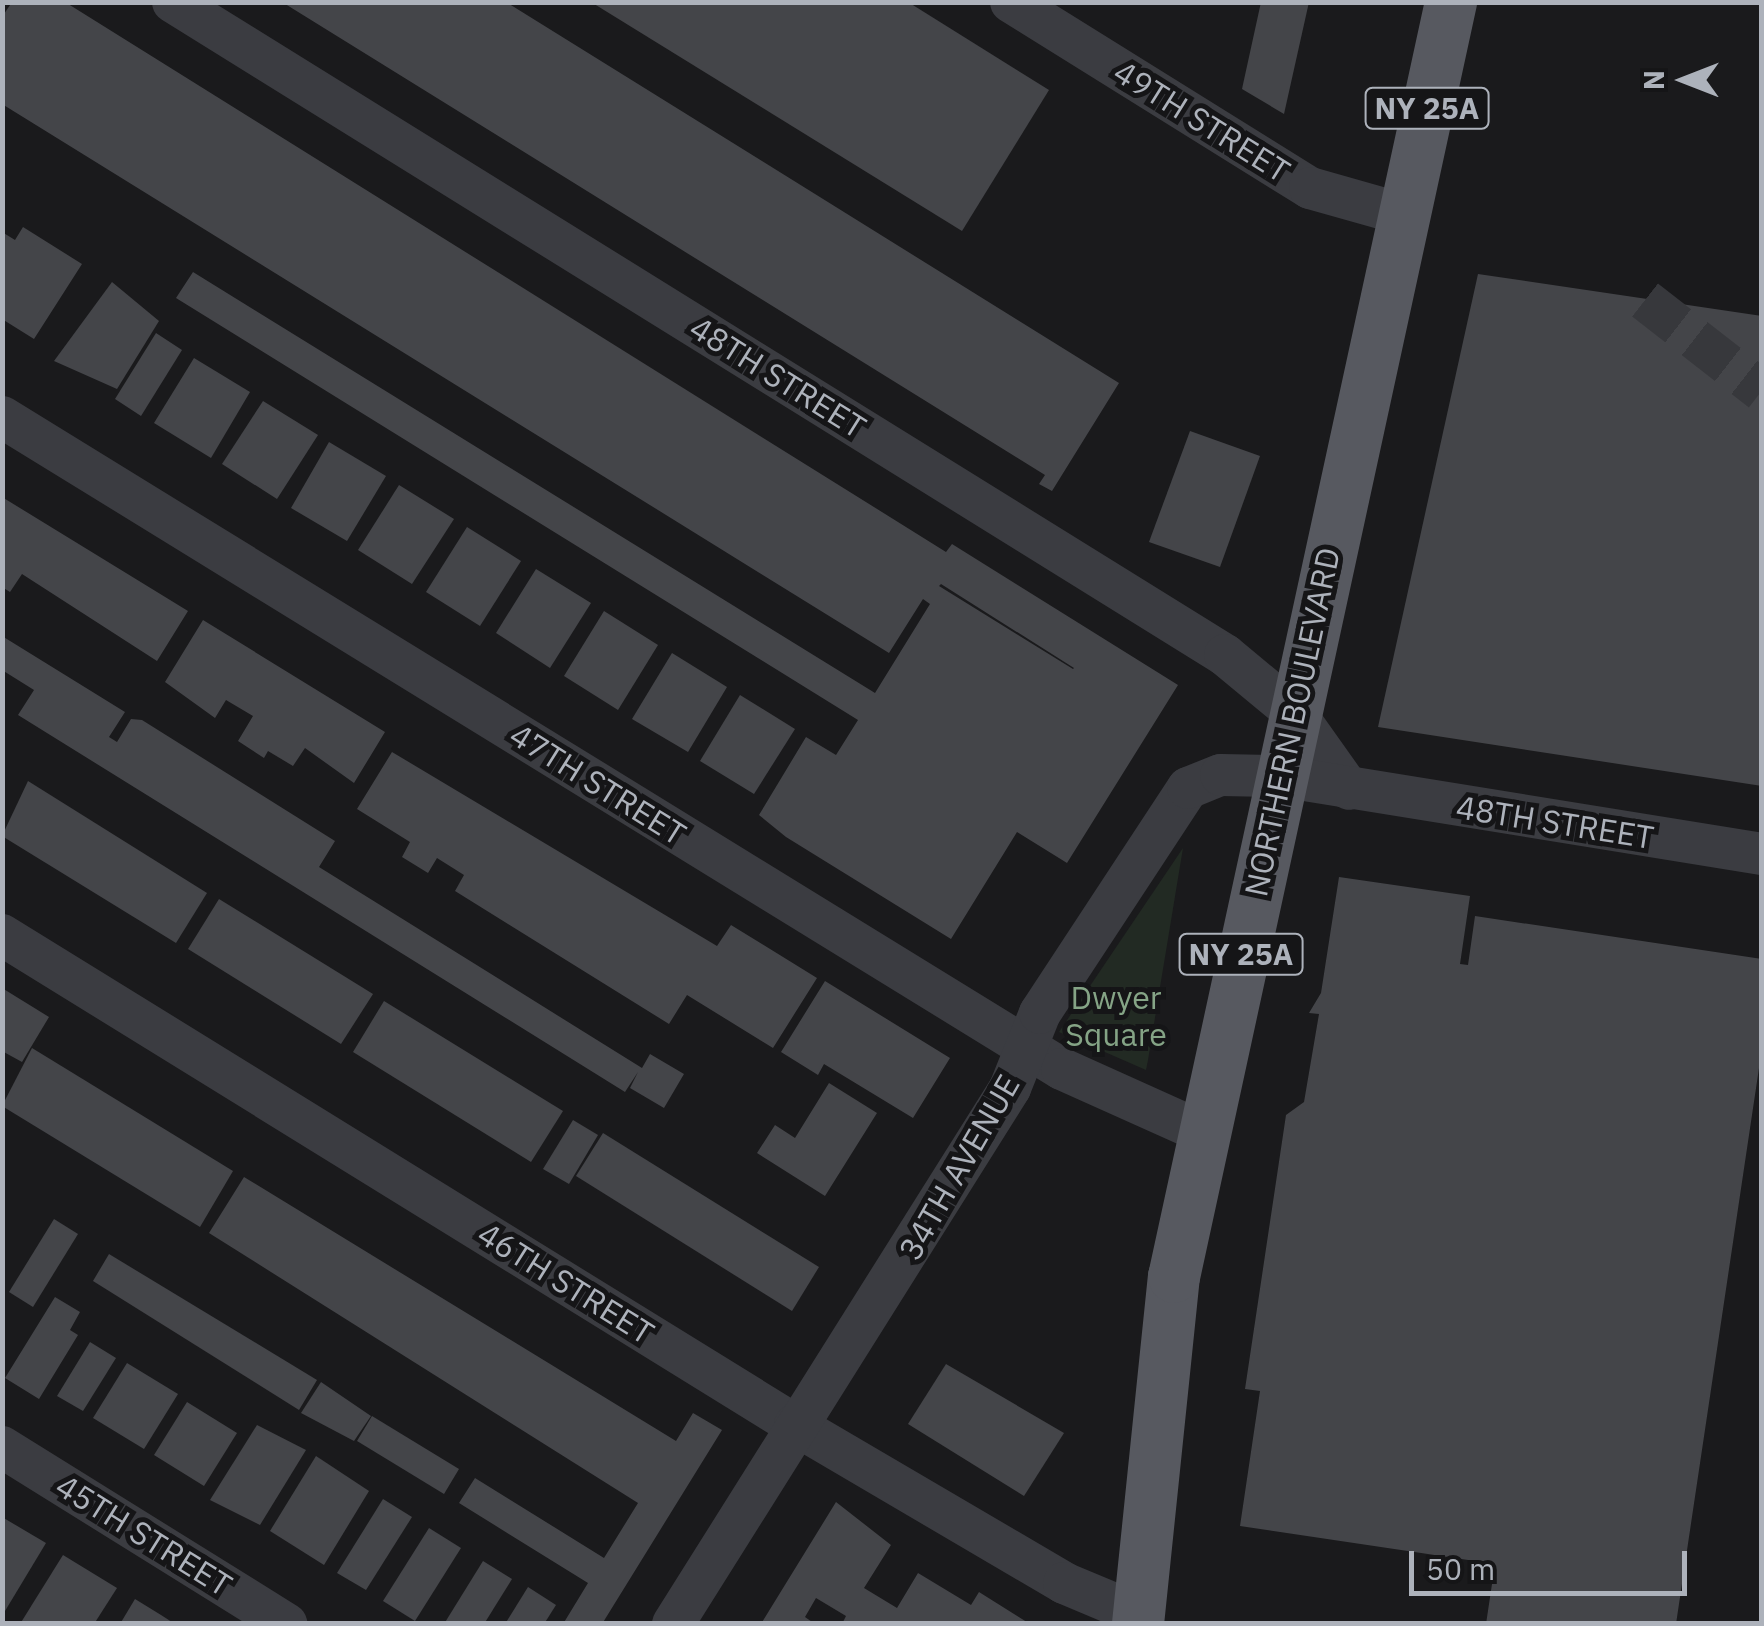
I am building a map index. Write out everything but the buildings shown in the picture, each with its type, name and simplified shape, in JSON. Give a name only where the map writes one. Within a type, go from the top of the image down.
[{"type":"main road","name":"NORTHERN BOULEVARD","points":[[1138,1619],[1163,1349],[1202,1132],[1451,2]]},
{"type":"street","name":"48TH STREET","points":[[173,2],[1225,655],[1295,713],[1350,789]]},
{"type":"street","name":"49TH STREET","points":[[1011,2],[1310,188],[1402,214]]},
{"type":"street","name":"47TH STREET","points":[[2,417],[1026,1048],[1202,1132]]},
{"type":"street","name":"34TH AVENUE","points":[[673,1624],[795,1424],[826,1390],[1026,1048],[1188,788],[1221,775],[1280,776]]},
{"type":"street","name":"48TH STREET","points":[[1280,776],[1762,854]]},
{"type":"street","name":"46TH STREET","points":[[2,936],[795,1424],[1064,1583],[1138,1619]]},
{"type":"street","name":"45TH STREET","points":[[2,1447],[286,1624]]},
{"type":"green space","name":"Dwyer Square","points":[[1183,848],[1148,1060],[1146,1070],[1059,1032]]},
{"type":"tunnel","points":[[1645,300],[1762,391]]}]
